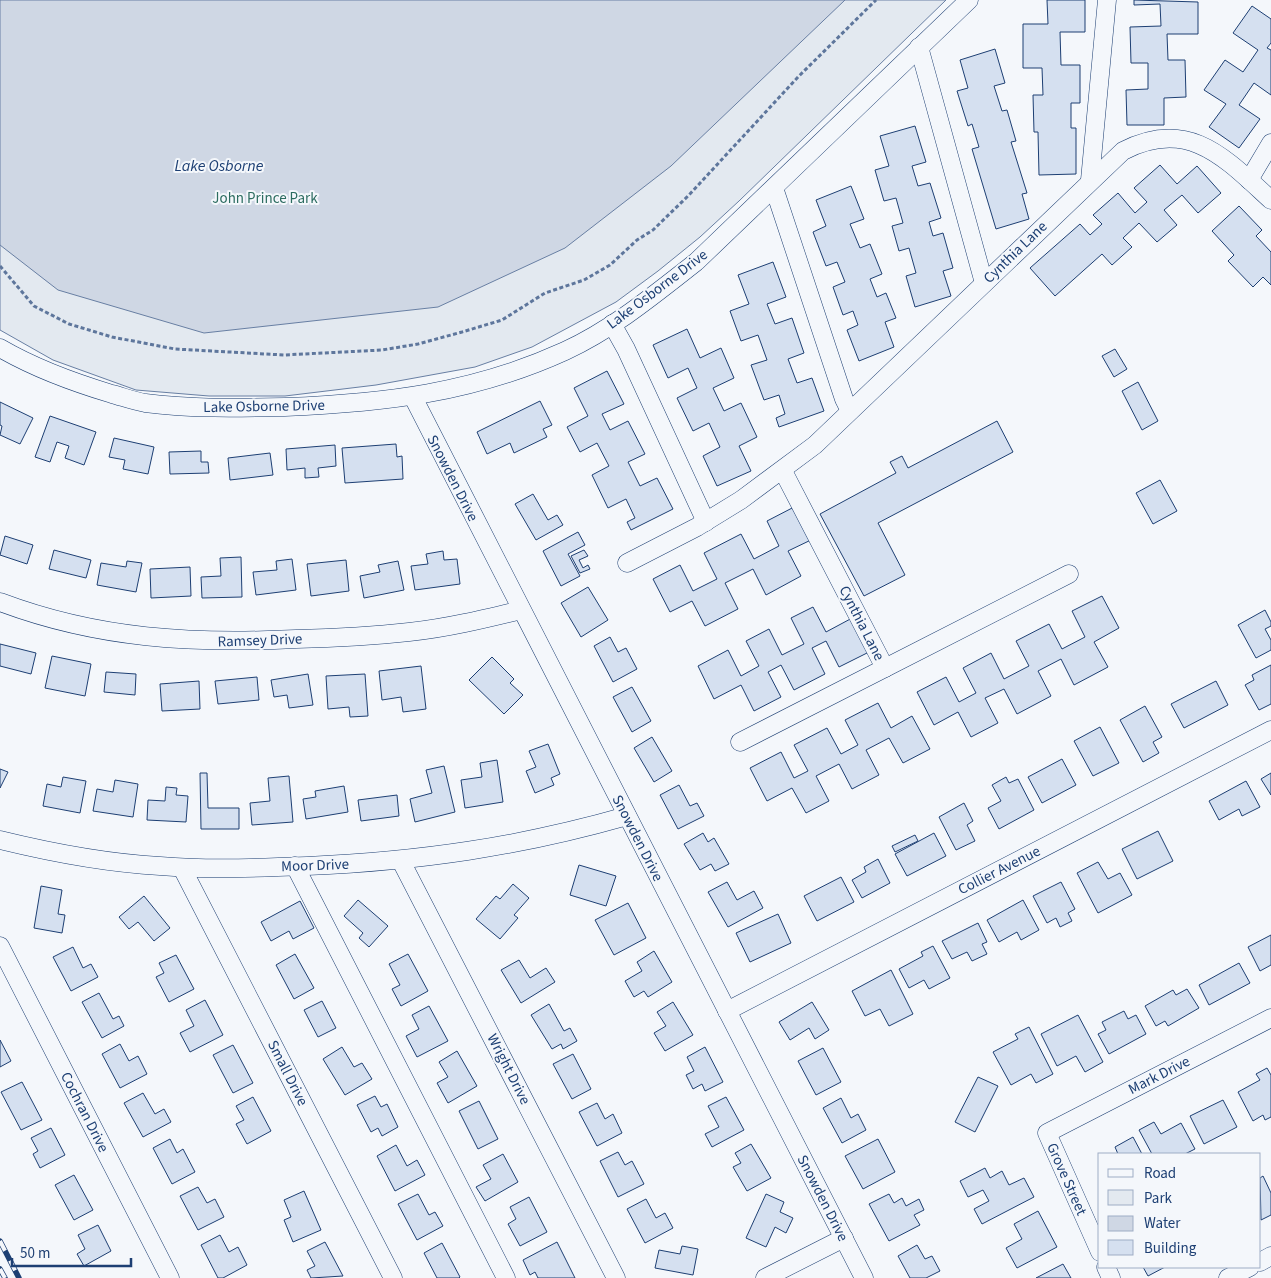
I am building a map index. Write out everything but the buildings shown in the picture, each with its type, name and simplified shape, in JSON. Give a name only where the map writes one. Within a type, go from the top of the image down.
[{"type":"street","name":"Lake Osborne Drive","points":[[0,348],[29,365],[62,378],[143,402],[241,408],[331,405],[413,397],[467,386],[520,369],[566,350],[612,324],[649,299],[696,262],[969,0]]},
{"type":"street","points":[[1090,180],[1107,0]]},
{"type":"street","points":[[919,47],[984,282]]},
{"type":"street","name":"Cynthia Lane","points":[[627,563],[706,522],[783,471],[815,445],[1090,180],[1123,151],[1143,142],[1165,138],[1187,140],[1208,147],[1271,200]]},
{"type":"street","points":[[1249,180],[1271,143]]},
{"type":"street","points":[[774,188],[844,399],[850,411]]},
{"type":"street","points":[[612,324],[626,349],[706,522]]},
{"type":"street","name":"Snowden Drive","points":[[413,397],[864,1278]]},
{"type":"street","name":"Cynthia Lane","points":[[783,471],[885,668]]},
{"type":"street","name":"Cynthia Lane","points":[[740,742],[1069,574]]},
{"type":"street","name":"Ramsey Drive","points":[[0,602],[66,623],[118,633],[200,641],[355,637],[410,632],[465,623],[521,610]]},
{"type":"street","name":"Collier Avenue","points":[[727,1011],[1271,730]]},
{"type":"street","name":"Moor Drive","points":[[0,840],[102,860],[182,868],[295,866],[401,861],[521,843],[627,816]]},
{"type":"street","name":"Wright Drive","points":[[401,861],[616,1278]]},
{"type":"street","points":[[295,866],[506,1278]]},
{"type":"street","name":"Small Drive","points":[[182,868],[393,1278]]},
{"type":"street","name":"Cochran Drive","points":[[0,946],[170,1278]]},
{"type":"street","name":"Mark Drive","points":[[1047,1133],[1271,1018]]},
{"type":"street","name":"Grove Street","points":[[1047,1133],[1098,1248]]},
{"type":"street","points":[[765,1278],[844,1238]]},
{"type":"street","points":[[1228,1278],[1248,1268]]},
{"type":"path","points":[[0,266],[34,306],[68,324],[112,337],[174,349],[284,355],[382,350],[418,344],[502,320],[545,293],[584,280],[610,265],[637,240],[653,230],[689,196],[798,77],[876,0]]},
{"type":"green space","name":"Lake Osborne","points":[[0,0],[946,0],[700,237],[616,302],[532,347],[475,367],[376,385],[285,396],[209,396],[136,390],[53,360],[0,330]]},
{"type":"water","name":"Lake Osborne","points":[[0,0],[845,0],[671,166],[565,248],[438,307],[204,333],[58,290],[0,245]]},
{"type":"railway","points":[[0,1241],[19,1278]]},
{"type":"railway","points":[[0,1269],[5,1278]]},
{"type":"park label","name":"John Prince Park","points":[[265,198]]}]
